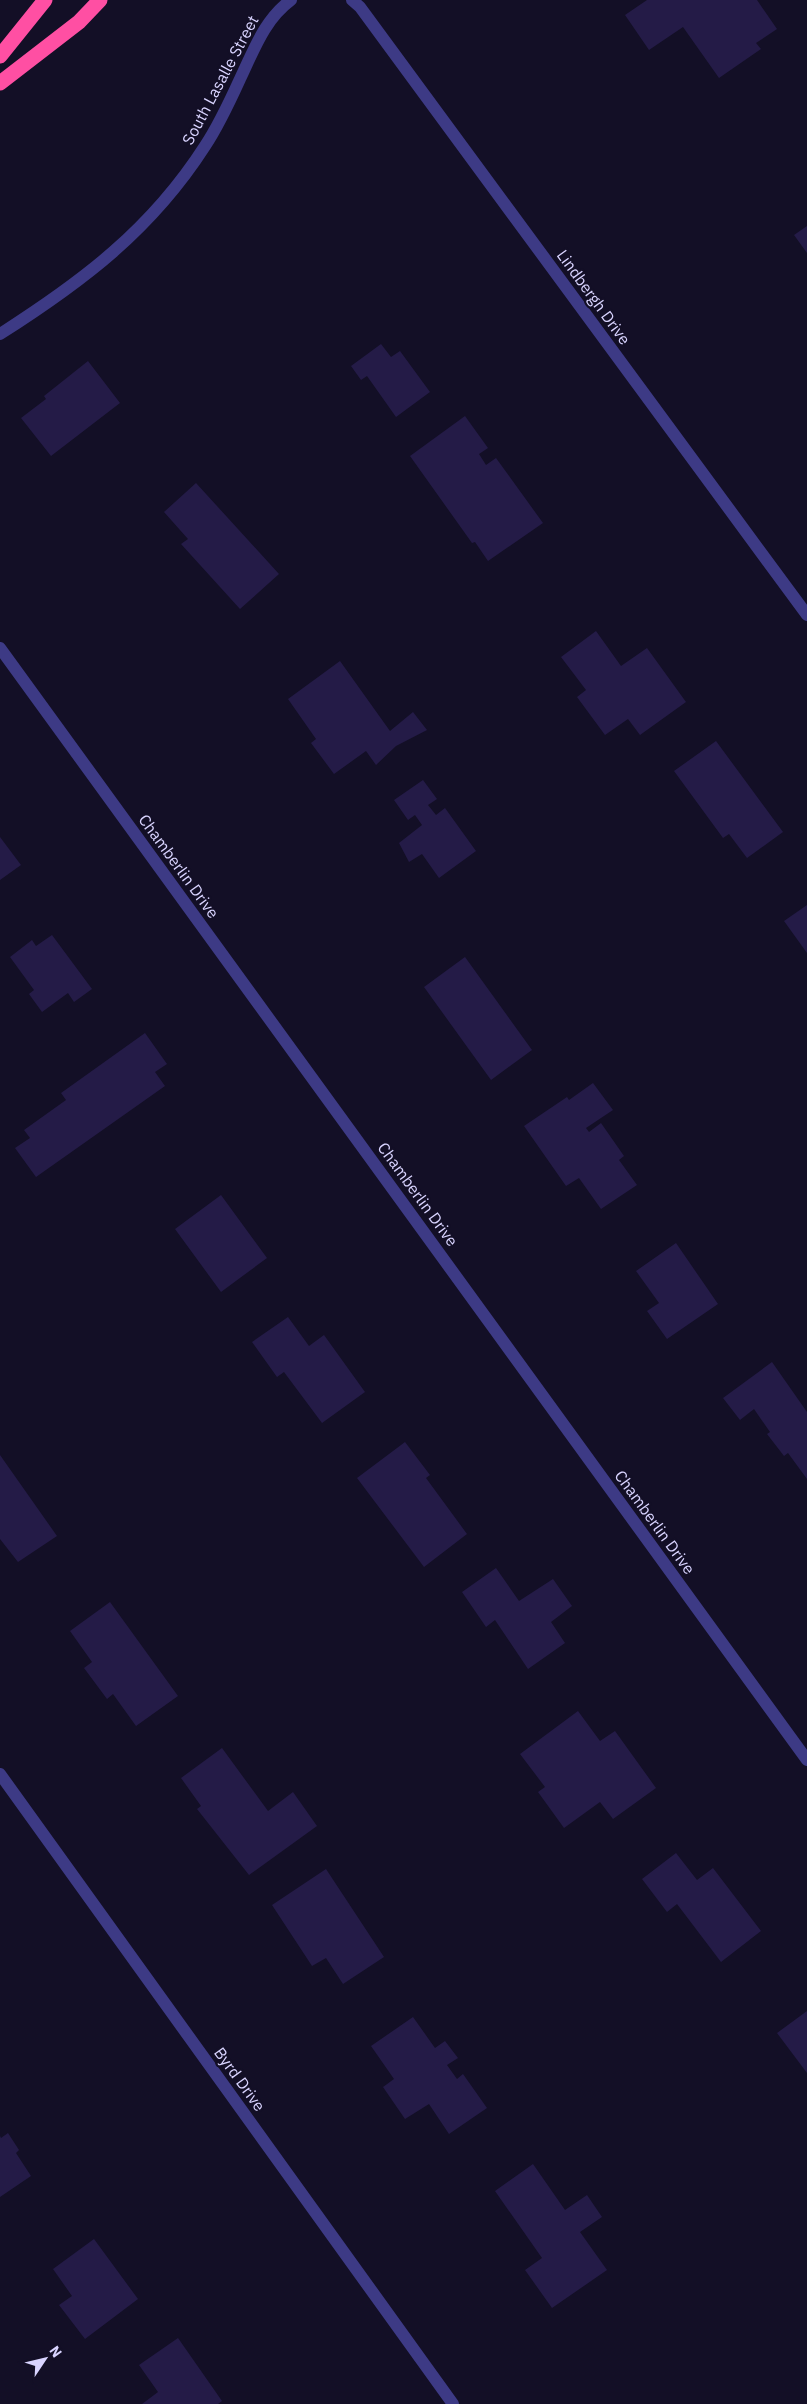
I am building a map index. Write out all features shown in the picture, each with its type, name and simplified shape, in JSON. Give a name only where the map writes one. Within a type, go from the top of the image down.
[{"type":"highway","points":[[0,56],[45,0]]},
{"type":"highway","points":[[0,83],[79,22],[100,0]]},
{"type":"street","name":"South Lasalle Street","points":[[0,334],[85,277],[120,247],[148,219],[182,179],[206,145],[241,77],[257,40],[269,22],[291,0]]},
{"type":"street","name":"Lindbergh Drive","points":[[352,0],[360,7],[807,615]]},
{"type":"street","name":"Chamberlin Drive","points":[[0,648],[807,1760]]},
{"type":"street","name":"Byrd Drive","points":[[0,1774],[453,2404]]},
{"type":"building","points":[[647,0],[757,0],[777,29],[756,43],[761,49],[719,78],[683,27],[649,50],[625,15]]},
{"type":"building","points":[[807,226],[807,253],[794,235]]},
{"type":"building","points":[[381,344],[391,357],[400,351],[430,392],[396,417],[367,376],[361,380],[351,366]]},
{"type":"building","points":[[88,361],[120,403],[51,456],[21,418],[46,399],[44,396]]},
{"type":"building","points":[[465,416],[488,448],[479,454],[486,465],[496,458],[543,523],[488,561],[475,542],[472,543],[410,456]]},
{"type":"building","points":[[196,483],[279,574],[240,609],[181,544],[188,539],[164,512]]},
{"type":"building","points":[[596,631],[621,666],[647,648],[686,702],[640,735],[628,719],[605,735],[577,697],[586,690],[561,657]]},
{"type":"building","points":[[340,661],[390,731],[413,712],[427,730],[396,746],[376,765],[366,751],[334,774],[311,743],[316,739],[288,699]]},
{"type":"building","points":[[716,741],[783,832],[747,858],[729,834],[723,838],[674,771]]},
{"type":"building","points":[[423,780],[437,799],[428,805],[436,815],[445,808],[476,851],[439,878],[422,854],[409,862],[399,843],[422,825],[415,815],[408,820],[394,800]]},
{"type":"building","points":[[0,837],[21,865],[0,880]]},
{"type":"building","points":[[807,905],[807,953],[784,921]]},
{"type":"building","points":[[52,935],[92,989],[74,1002],[68,993],[42,1012],[29,994],[34,990],[10,957],[32,940],[36,946]]},
{"type":"building","points":[[465,957],[532,1050],[491,1080],[424,987]]},
{"type":"building","points":[[145,1033],[167,1064],[155,1072],[165,1086],[36,1177],[15,1148],[30,1138],[24,1130],[66,1100],[61,1093]]},
{"type":"building","points":[[593,1083],[613,1110],[586,1128],[589,1132],[601,1123],[624,1156],[619,1160],[637,1185],[601,1209],[579,1178],[566,1186],[524,1126],[567,1097],[569,1100]]},
{"type":"building","points":[[221,1195],[267,1258],[221,1292],[175,1229]]},
{"type":"building","points":[[676,1243],[718,1304],[667,1339],[647,1311],[659,1303],[636,1271]]},
{"type":"building","points":[[288,1317],[309,1346],[324,1335],[365,1392],[322,1423],[284,1372],[277,1377],[252,1342]]},
{"type":"building","points":[[772,1362],[807,1412],[807,1479],[788,1453],[784,1456],[767,1434],[770,1432],[754,1409],[740,1420],[723,1398]]},
{"type":"building","points":[[405,1442],[430,1475],[426,1478],[467,1534],[424,1567],[357,1478]]},
{"type":"building","points":[[0,1455],[57,1536],[18,1562],[0,1539]]},
{"type":"building","points":[[496,1568],[519,1601],[553,1579],[572,1606],[551,1622],[565,1643],[528,1669],[495,1620],[486,1627],[462,1592]]},
{"type":"building","points":[[110,1602],[178,1696],[136,1726],[113,1694],[107,1699],[84,1668],[92,1662],[70,1631]]},
{"type":"building","points":[[578,1711],[600,1741],[615,1731],[656,1788],[613,1819],[600,1802],[564,1828],[538,1792],[545,1787],[520,1754]]},
{"type":"building","points":[[222,1748],[268,1811],[293,1792],[317,1826],[249,1875],[197,1809],[201,1806],[181,1778]]},
{"type":"building","points":[[676,1853],[697,1880],[713,1868],[761,1931],[721,1962],[677,1904],[667,1912],[642,1879]]},
{"type":"building","points":[[326,1869],[384,1957],[343,1984],[326,1958],[312,1966],[272,1905]]},
{"type":"building","points":[[807,2011],[807,2073],[777,2033]]},
{"type":"building","points":[[413,2017],[435,2048],[445,2041],[458,2058],[447,2065],[457,2079],[463,2074],[487,2108],[449,2134],[429,2104],[405,2119],[383,2087],[394,2079],[371,2046]]},
{"type":"building","points":[[8,2133],[19,2150],[16,2153],[31,2176],[0,2197],[0,2136],[1,2138]]},
{"type":"building","points":[[533,2164],[565,2210],[587,2195],[602,2217],[580,2232],[607,2270],[552,2308],[525,2270],[542,2258],[495,2191]]},
{"type":"building","points":[[94,2239],[138,2299],[85,2339],[59,2305],[72,2296],[53,2269]]},
{"type":"building","points":[[178,2338],[222,2401],[218,2404],[142,2404],[158,2392],[139,2365]]}]
